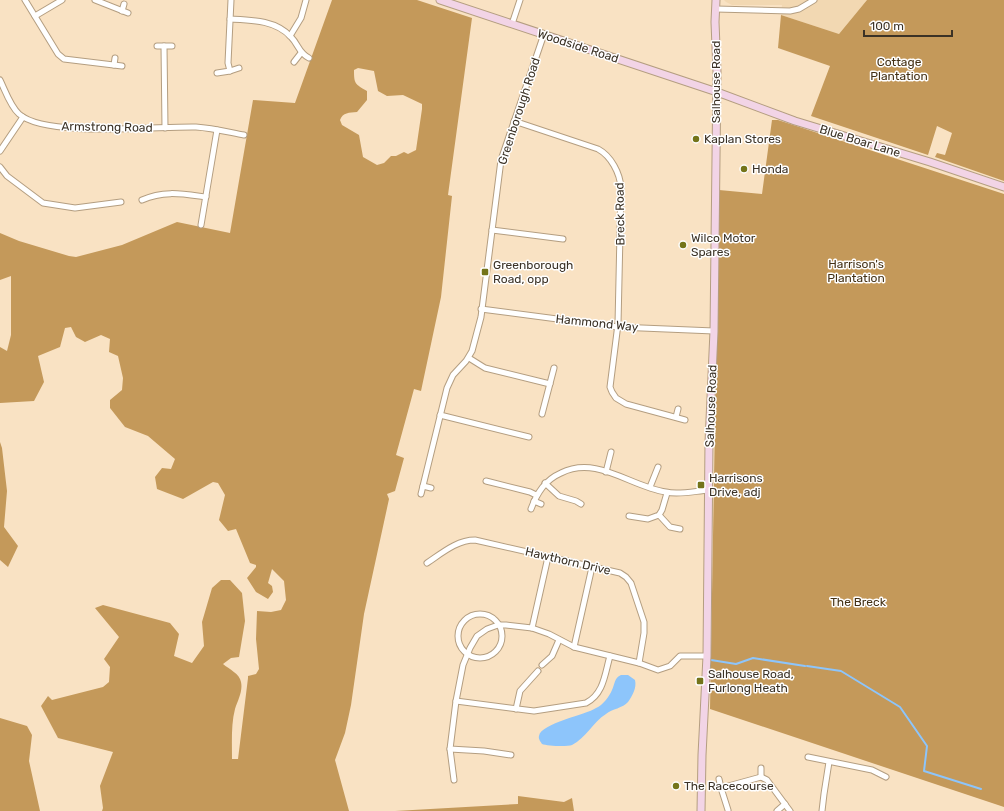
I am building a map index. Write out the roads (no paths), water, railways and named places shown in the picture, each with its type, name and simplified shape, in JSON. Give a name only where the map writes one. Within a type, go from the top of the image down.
[{"type":"street","points":[[25,0],[58,54],[64,60],[122,66]]},
{"type":"street","points":[[35,16],[62,0]]},
{"type":"street","points":[[96,0],[128,14]]},
{"type":"street","points":[[230,71],[228,63],[231,0]]},
{"type":"street","points":[[290,36],[300,18],[306,0]]},
{"type":"street","name":"Woodside Road","points":[[440,0],[716,92]]},
{"type":"street","points":[[512,24],[520,0]]},
{"type":"street","name":"Salhouse Road","points":[[701,811],[707,656],[709,442],[714,331],[716,0]]},
{"type":"street","points":[[716,9],[790,11],[799,9],[814,0]]},
{"type":"street","points":[[122,11],[124,4]]},
{"type":"street","points":[[230,19],[268,23],[290,36],[301,53],[309,58]]},
{"type":"street","name":"Greenborough Road","points":[[421,494],[440,415],[450,381],[457,370],[469,358],[472,351],[481,317],[501,160],[544,34]]},
{"type":"street","points":[[157,46],[172,46]]},
{"type":"street","name":"Armstrong Road","points":[[164,46],[165,128]]},
{"type":"street","points":[[294,62],[301,53]]},
{"type":"street","points":[[114,65],[115,58]]},
{"type":"street","points":[[217,73],[239,68]]},
{"type":"street","points":[[0,80],[13,107],[19,115],[23,117],[0,151]]},
{"type":"street","name":"Blue Boar Lane","points":[[716,92],[795,121],[1004,186]]},
{"type":"street","name":"Armstrong Road","points":[[23,117],[36,122],[64,127],[123,129],[195,127],[244,135]]},
{"type":"street","name":"Breck Road","points":[[514,121],[598,149],[608,157],[619,176],[621,188],[618,327],[610,387],[616,398],[626,404],[676,417]]},
{"type":"street","points":[[202,225],[216,130]]},
{"type":"street","points":[[0,167],[7,176],[43,203],[75,208],[121,202]]},
{"type":"street","points":[[142,200],[164,193],[206,197]]},
{"type":"street","points":[[492,230],[562,238]]},
{"type":"street","name":"Hammond Way","points":[[481,309],[618,327],[714,331]]},
{"type":"street","points":[[469,358],[485,368],[550,384]]},
{"type":"street","points":[[542,414],[554,368]]},
{"type":"street","points":[[678,409],[676,417],[685,420]]},
{"type":"street","points":[[440,415],[528,437]]},
{"type":"street","points":[[606,472],[610,452]]},
{"type":"street","points":[[531,509],[536,495],[553,476],[573,468],[590,467],[666,492],[709,490]]},
{"type":"street","points":[[650,487],[658,467]]},
{"type":"street","points":[[486,481],[530,492],[536,495]]},
{"type":"street","points":[[545,484],[559,496],[581,504]]},
{"type":"street","points":[[423,486],[431,488]]},
{"type":"street","points":[[629,516],[648,519],[658,516],[662,510],[666,492]]},
{"type":"street","points":[[534,501],[541,504]]},
{"type":"street","points":[[658,516],[670,527],[680,530]]},
{"type":"street","name":"Hawthorn Drive","points":[[427,563],[459,543],[470,540],[620,573],[631,583],[645,627],[639,663]]},
{"type":"street","points":[[532,628],[548,557]]},
{"type":"street","points":[[574,647],[592,567]]},
{"type":"street","points":[[476,615],[484,615],[492,619],[500,629],[501,638],[499,647],[493,654],[480,658],[475,658],[467,654],[461,647],[458,638],[459,629],[464,621],[476,615]]},
{"type":"street","points":[[454,780],[450,749],[456,702],[463,665],[477,636],[487,629],[498,625],[516,625],[532,628],[574,647],[639,663],[658,670],[670,666],[680,656],[707,656]]},
{"type":"street","points":[[542,665],[552,656],[559,640]]},
{"type":"street","points":[[456,702],[534,711],[578,704],[592,700],[599,692],[610,656]]},
{"type":"street","points":[[516,709],[520,691],[538,671]]},
{"type":"street","points":[[450,749],[484,751],[511,756]]},
{"type":"street","points":[[808,757],[872,770],[886,777]]},
{"type":"street","points":[[822,811],[829,762]]},
{"type":"street","points":[[761,777],[762,768]]},
{"type":"street","points":[[721,788],[761,777],[767,780],[790,811]]},
{"type":"street","points":[[719,779],[728,810]]},
{"type":"street","points":[[777,811],[785,804]]},
{"type":"water","points":[[621,675],[628,675],[635,680],[634,692],[626,704],[608,712],[601,717],[577,742],[572,745],[557,746],[542,744],[539,736],[542,731],[555,723],[599,707],[612,690],[616,679]]},
{"type":"waterway","points":[[711,660],[736,664],[753,658],[805,666]]},
{"type":"waterway","points":[[807,666],[841,671],[900,707],[927,746],[924,771],[981,789]]},
{"type":"place","name":"Kaplan Stores","points":[[696,139]]},
{"type":"place","name":"Honda","points":[[744,169]]},
{"type":"place","name":"Wilco Motor Spares","points":[[683,245]]},
{"type":"place","name":"Greenborough Road, opp","points":[[485,272]]},
{"type":"place","name":"Harrisons Drive, adj","points":[[701,485]]},
{"type":"place","name":"Salhouse Road, Furlong Heath","points":[[700,681]]},
{"type":"place","name":"The Racecourse","points":[[676,786]]},
{"type":"park label","name":"Cottage Plantation","points":[[899,69]]},
{"type":"park label","name":"Harrison's Plantation","points":[[856,271]]},
{"type":"park label","name":"The Breck","points":[[858,602]]}]
